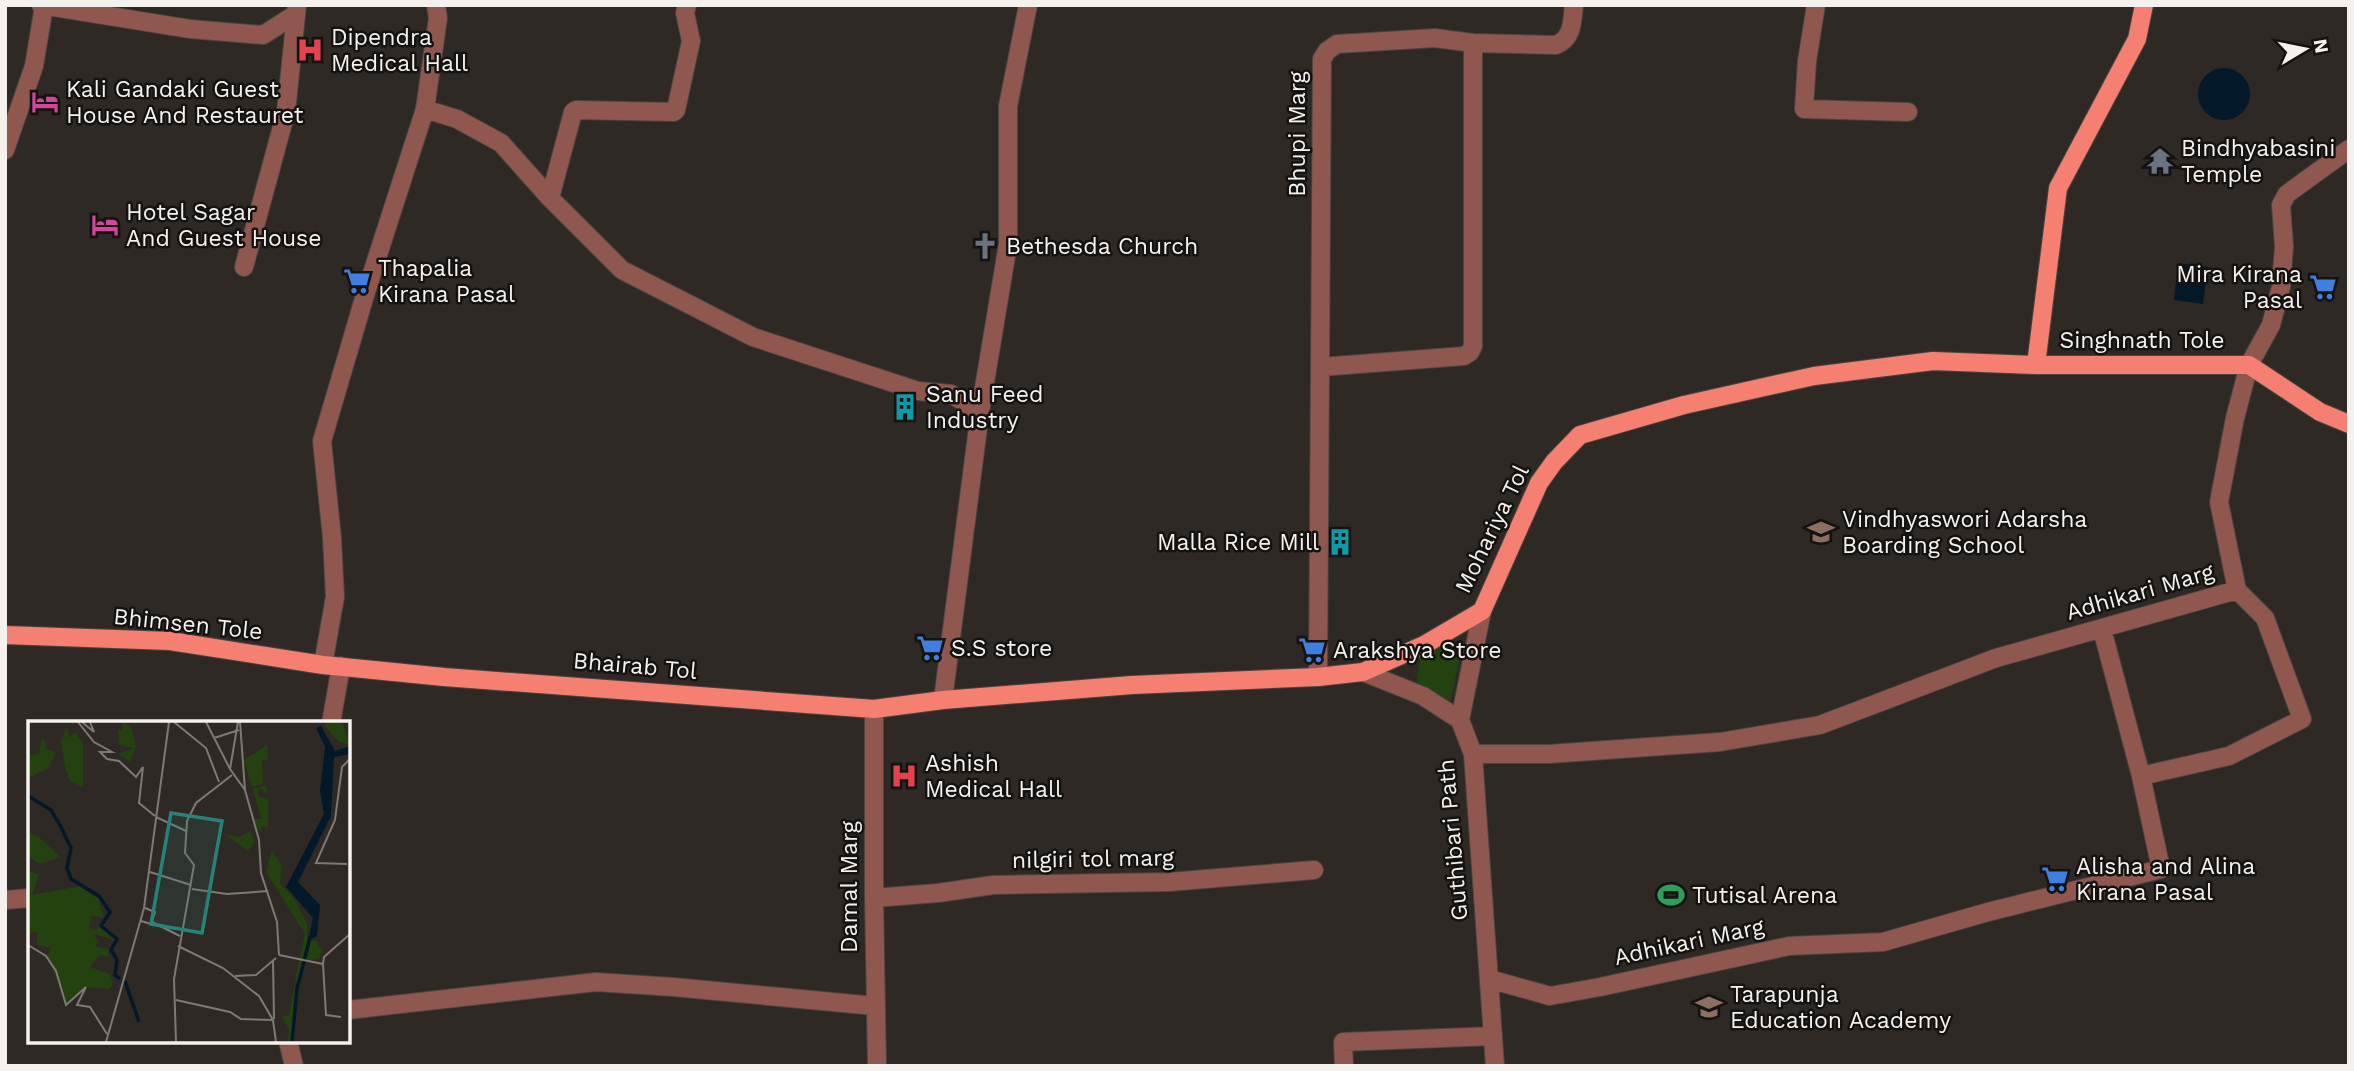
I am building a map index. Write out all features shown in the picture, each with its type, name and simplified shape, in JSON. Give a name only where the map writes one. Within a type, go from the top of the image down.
[{"type":"main road","points":[[2036,365],[2058,188],[2137,39],[2144,5]]},
{"type":"main road","name":"Mohariya Tol","points":[[943,700],[1132,685],[1318,677],[1363,672],[1424,645],[1482,611],[1539,483],[1554,462],[1580,435],[1684,405],[1814,376],[1933,361],[2036,365]]},
{"type":"main road","name":"Singhnath Tole","points":[[2036,365],[2249,365]]},
{"type":"main road","points":[[2249,365],[2320,412],[2349,424]]},
{"type":"main road","name":"Bhimsen Tole","points":[[5,635],[170,641],[323,665]]},
{"type":"main road","name":"Bhairab Tol","points":[[323,665],[444,677],[874,709],[943,700]]},
{"type":"street","points":[[5,150],[34,66],[43,5],[190,29],[263,35],[297,10]]},
{"type":"street","points":[[323,665],[335,597],[322,440],[425,108],[438,18],[436,5]]},
{"type":"street","points":[[550,198],[576,110],[676,110],[691,45],[685,13],[687,5]]},
{"type":"street","points":[[943,700],[980,412],[1008,244],[1008,106],[1028,5]]},
{"type":"street","name":"Bhupi Marg","points":[[1318,677],[1322,59],[1337,44],[1435,38],[1473,44],[1556,45],[1565,42],[1570,32],[1574,5]]},
{"type":"street","points":[[1816,5],[1807,61],[1804,109],[1908,112]]},
{"type":"street","points":[[244,267],[286,112],[297,10]]},
{"type":"street","points":[[1320,367],[1464,356],[1473,346],[1473,44]]},
{"type":"street","points":[[425,108],[457,119],[501,143],[550,198],[622,270],[753,337],[918,391],[951,394],[980,412]]},
{"type":"street","points":[[2237,590],[2219,502],[2235,418],[2249,365],[2271,325],[2281,287],[2284,246],[2281,205],[2287,194],[2349,149]]},
{"type":"street","points":[[2290,381],[2308,399],[2349,416]]},
{"type":"street","name":"Adhikari Marg","points":[[1473,754],[1549,754],[1720,742],[1820,725],[1996,658],[2237,590],[2265,618],[2302,719],[2229,756],[2141,776],[2161,869],[1988,912],[1883,942],[1789,946],[1550,996],[1489,979]]},
{"type":"street","points":[[1363,672],[1423,696],[1460,720],[1482,611]]},
{"type":"street","points":[[2102,629],[2141,776]]},
{"type":"street","points":[[331,721],[341,666]]},
{"type":"street","name":"Damal Marg","points":[[874,709],[877,1066]]},
{"type":"street","name":"Guthibari Path","points":[[1460,720],[1473,754],[1495,1066]]},
{"type":"street","name":"nilgiri tol marg","points":[[874,898],[938,894],[993,885],[1169,882],[1314,870]]},
{"type":"street","points":[[5,900],[28,898]]},
{"type":"street","points":[[350,1010],[596,982],[875,1006]]},
{"type":"street","points":[[1344,1066],[1343,1042],[1493,1036]]},
{"type":"street","points":[[288,1043],[293,1066]]},
{"type":"green space","points":[[1441,644],[1443,659],[1460,657],[1450,703],[1416,688],[1420,658]]},
{"type":"water","points":[[2224,68],[2234,70],[2242,76],[2248,84],[2248,104],[2242,112],[2234,118],[2224,120],[2214,118],[2206,112],[2200,104],[2198,94],[2200,84],[2206,76],[2214,70]]},
{"type":"water","points":[[2178,263],[2208,267],[2203,304],[2174,300]]},
{"type":"place","name":"Dipendra Medical Hall","points":[[310,50]]},
{"type":"place","name":"Kali Gandaki Guest House And Restauret","points":[[45,102]]},
{"type":"place","name":"Bindhyabasini Temple","points":[[2160,161]]},
{"type":"place","name":"Hotel Sagar And Guest House","points":[[105,225]]},
{"type":"place","name":"Bethesda Church","points":[[985,246]]},
{"type":"place","name":"Thapalia Kirana Pasal","points":[[357,281]]},
{"type":"place","name":"Mira Kirana Pasal","points":[[2323,287]]},
{"type":"place","name":"Sanu Feed Industry","points":[[905,407]]},
{"type":"place","name":"Vindhyaswori Adarsha Boarding School","points":[[1821,532]]},
{"type":"place","name":"Malla Rice Mill","points":[[1340,542]]},
{"type":"place","name":"S.S store","points":[[930,648]]},
{"type":"place","name":"Arakshya Store","points":[[1312,650]]},
{"type":"place","name":"Ashish Medical Hall","points":[[904,776]]},
{"type":"place","name":"Alisha and Alina Kirana Pasal","points":[[2055,879]]},
{"type":"place","name":"Tutisal Arena","points":[[1671,895]]},
{"type":"place","name":"Tarapunja Education Academy","points":[[1709,1007]]}]
